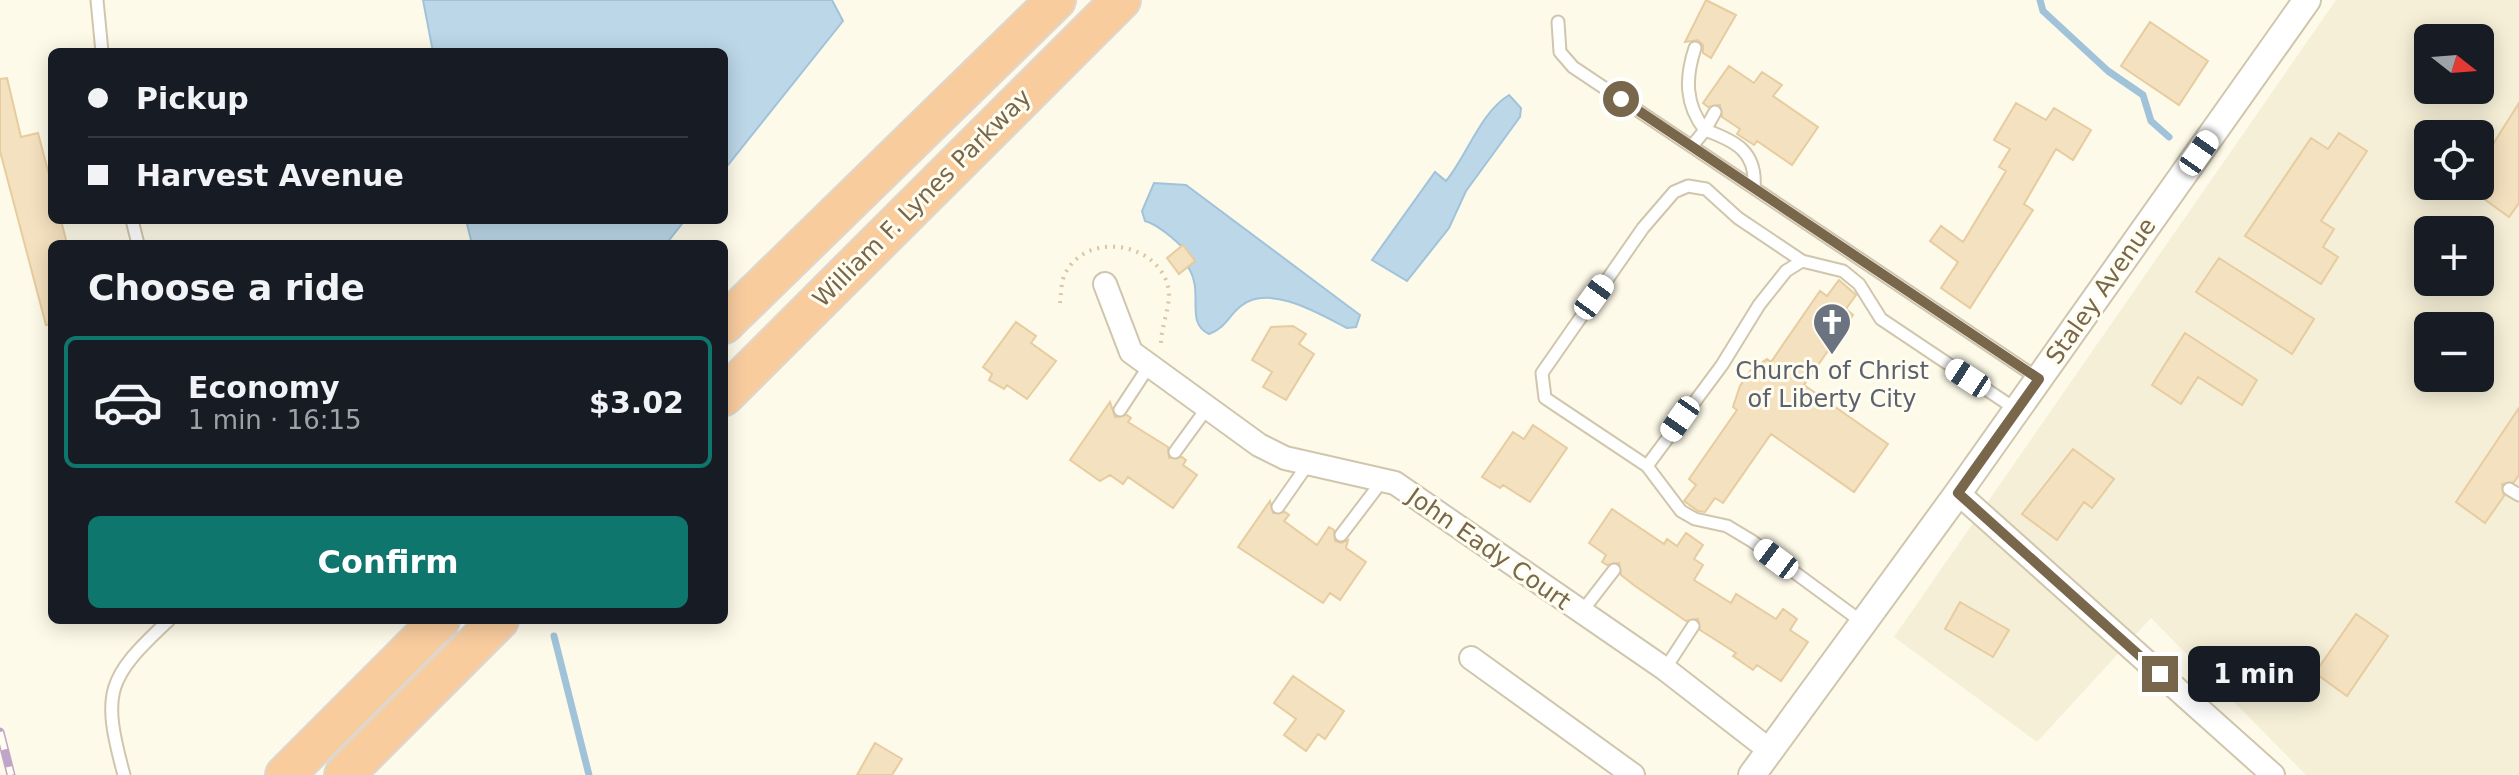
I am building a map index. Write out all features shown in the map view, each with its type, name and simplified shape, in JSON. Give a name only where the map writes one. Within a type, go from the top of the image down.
[{"type":"highway","name":"William F. Lynes Parkway","points":[[728,320],[1056,0]]},
{"type":"highway","name":"William F. Lynes Parkway","points":[[728,392],[1121,0]]},
{"type":"highway","points":[[285,775],[436,624]]},
{"type":"highway","points":[[344,775],[495,624]]},
{"type":"street","name":"Staley Avenue","points":[[1752,775],[1768,749],[1958,493],[2307,0]]},
{"type":"street","name":"John Eady Court","points":[[1105,284],[1131,352],[1158,362],[1207,408],[1259,445],[1285,458],[1395,483],[1580,614],[1665,669],[1768,749]]},
{"type":"street","points":[[1958,493],[2273,775]]},
{"type":"street","points":[[1471,658],[1633,775]]},
{"type":"lane","points":[[97,0],[102,48]]},
{"type":"lane","points":[[1558,22],[1560,52],[1573,67],[2039,379]]},
{"type":"lane","points":[[1695,48],[1687,73],[1692,114],[1705,130],[1729,138],[1750,158],[1755,170],[1754,188]]},
{"type":"lane","points":[[1692,146],[1715,112]]},
{"type":"lane","points":[[1862,622],[1752,541],[1727,526],[1695,519],[1681,511],[1647,466],[1545,398],[1542,373],[1643,228],[1674,192],[1688,186],[1706,189],[1738,218],[1802,261],[1843,271],[1859,284],[1881,319],[2017,410]]},
{"type":"lane","points":[[1647,466],[1722,365],[1759,305],[1786,271],[1802,261]]},
{"type":"lane","points":[[1120,410],[1158,362]]},
{"type":"lane","points":[[1175,452],[1207,408]]},
{"type":"lane","points":[[1278,507],[1309,463]]},
{"type":"lane","points":[[1341,535],[1383,480]]},
{"type":"lane","points":[[1580,614],[1614,570]]},
{"type":"lane","points":[[124,775],[113,737],[110,703],[114,678],[134,653],[165,624]]},
{"type":"lane","points":[[1665,669],[1693,626]]},
{"type":"path","points":[[1060,303],[1066,271],[1087,253],[1112,245],[1148,257],[1166,278],[1170,298],[1158,362]]},
{"type":"shaded area","points":[[2336,0],[2519,0],[2519,775],[2306,775],[2151,618],[2037,742],[1894,637]]},
{"type":"water","points":[[423,0],[832,0],[843,21],[728,165],[728,48],[432,48]]},
{"type":"water","points":[[1509,95],[1521,108],[1520,117],[1466,191],[1449,228],[1407,281],[1372,260],[1435,172],[1446,181],[1490,112]]},
{"type":"water","points":[[1154,183],[1186,185],[1360,315],[1356,327],[1347,328],[1294,303],[1266,298],[1241,306],[1223,325],[1209,334],[1202,329],[1196,314],[1195,287],[1188,267],[1195,261],[1172,237],[1145,221],[1142,211]]},
{"type":"water","points":[[467,224],[682,224],[669,240],[471,240]]},
{"type":"building","points":[[1706,0],[1736,15],[1711,58],[1703,53],[1703,45],[1698,40],[1685,42]]},
{"type":"building","points":[[2150,22],[2208,61],[2179,105],[2121,66]]},
{"type":"building","points":[[1729,66],[1754,83],[1762,72],[1782,85],[1773,96],[1818,127],[1792,165],[1757,141],[1754,145],[1737,134],[1740,129],[1722,117],[1720,105],[1708,107],[1703,103]]},
{"type":"building","points":[[7,78],[21,137],[38,133],[48,171],[48,224],[62,224],[66,240],[48,240],[48,325],[0,151],[0,79]]},
{"type":"building","points":[[2016,103],[2046,120],[2054,108],[2091,130],[2073,160],[2056,149],[2024,204],[2033,210],[1970,308],[1941,288],[1958,262],[1930,241],[1941,226],[1963,242],[2006,171],[1999,167],[2010,149],[1994,140]]},
{"type":"building","points":[[2519,103],[2519,203],[2509,217],[2486,200],[2494,200],[2494,143]]},
{"type":"building","points":[[2339,133],[2367,151],[2321,221],[2334,229],[2323,247],[2338,257],[2321,284],[2245,236],[2311,138],[2328,149]]},
{"type":"building","points":[[1183,245],[1195,261],[1179,274],[1167,258]]},
{"type":"building","points":[[2219,258],[2314,319],[2292,354],[2196,292]]},
{"type":"building","points":[[1839,280],[1856,295],[1846,309],[1853,315],[1804,385],[1888,444],[1854,492],[1771,434],[1723,503],[1715,498],[1705,512],[1698,511],[1684,501],[1696,485],[1689,479],[1737,410],[1733,407],[1740,386],[1750,371],[1767,359],[1771,362],[1820,291],[1827,296]]},
{"type":"building","points":[[1016,322],[1036,336],[1031,343],[1056,361],[1027,399],[1007,385],[1004,389],[989,380],[992,374],[983,367]]},
{"type":"building","points":[[1293,326],[1306,334],[1299,344],[1314,354],[1286,400],[1263,387],[1272,372],[1252,360],[1271,327]]},
{"type":"building","points":[[2185,333],[2257,380],[2242,405],[2198,377],[2181,404],[2152,385]]},
{"type":"building","points":[[1110,402],[1115,417],[1127,415],[1131,418],[1128,422],[1168,447],[1169,458],[1182,457],[1186,460],[1183,465],[1197,475],[1173,508],[1128,477],[1123,484],[1110,475],[1100,481],[1070,460]]},
{"type":"building","points":[[2519,408],[2519,475],[2514,482],[2502,484],[2504,496],[2485,523],[2456,502]]},
{"type":"building","points":[[1533,425],[1567,448],[1530,502],[1503,485],[1500,488],[1482,477],[1513,432],[1524,439]]},
{"type":"building","points":[[2073,449],[2114,479],[2092,508],[2084,502],[2057,540],[2022,514]]},
{"type":"building","points":[[1270,501],[1273,513],[1285,512],[1289,515],[1284,521],[1317,545],[1329,527],[1334,530],[1335,541],[1341,543],[1348,540],[1346,548],[1366,562],[1340,600],[1330,593],[1323,603],[1238,547]]},
{"type":"building","points":[[1612,509],[1664,544],[1667,539],[1677,546],[1686,533],[1703,545],[1694,559],[1703,565],[1694,580],[1731,603],[1736,594],[1776,619],[1783,609],[1797,619],[1790,630],[1808,642],[1781,681],[1757,665],[1753,670],[1733,656],[1736,653],[1700,630],[1698,619],[1686,621],[1635,586],[1621,575],[1619,563],[1607,565],[1602,562],[1606,555],[1589,543]]},
{"type":"building","points":[[1960,602],[2009,630],[1993,657],[1945,629]]},
{"type":"building","points":[[2356,614],[2388,636],[2347,696],[2315,673]]},
{"type":"building","points":[[1293,676],[1344,711],[1325,739],[1318,734],[1306,751],[1284,735],[1296,719],[1274,703]]},
{"type":"building","points":[[875,743],[902,759],[892,775],[857,775]]},
{"type":"waterway","points":[[2040,0],[2043,11],[2108,71],[2143,95],[2151,121],[2169,137]]},
{"type":"waterway","points":[[554,636],[589,775]]},
{"type":"railway","points":[[0,732],[11,775]]},
{"type":"place","name":"Church of Christ of Liberty City","points":[[1832,356]]},
{"type":"route","points":[[1621,99],[2039,379],[1958,493],[2160,674]]}]
